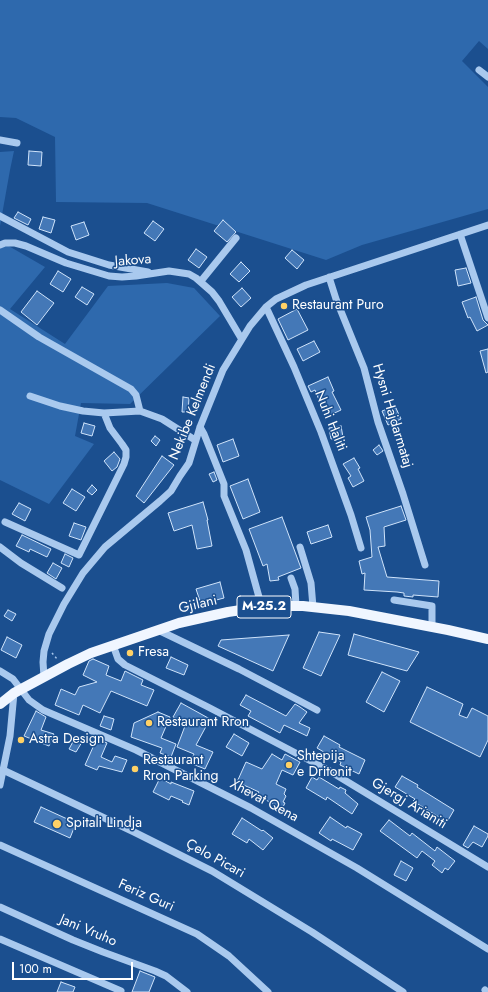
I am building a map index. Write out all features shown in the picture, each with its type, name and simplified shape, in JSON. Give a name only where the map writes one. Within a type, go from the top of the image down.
[{"type":"main road","name":"Gjilani","points":[[0,704],[18,691],[68,664],[113,645],[179,623],[221,614],[262,608],[296,606],[349,611],[432,626],[488,639]]},
{"type":"street","points":[[479,70],[488,77]]},
{"type":"street","points":[[0,140],[17,143]]},
{"type":"street","points":[[0,216],[68,252],[108,265],[153,273]]},
{"type":"street","name":"Nekibe Kelmendi","points":[[44,677],[44,651],[49,634],[64,604],[84,573],[105,547],[148,512],[170,491],[188,463],[200,427],[223,370],[241,338],[266,307],[276,299],[329,277],[488,225]]},
{"type":"street","points":[[460,234],[488,318]]},
{"type":"street","points":[[201,281],[236,238]]},
{"type":"street","name":"Jakova","points":[[0,245],[5,243],[16,243],[66,263],[109,276],[122,277],[169,271],[179,271],[189,274],[201,281],[212,292],[241,338]]},
{"type":"street","name":"Hysni Hajdarmataj","points":[[329,277],[336,299],[364,368],[378,422],[404,494],[425,565]]},
{"type":"street","name":"Nuhi Haliti","points":[[266,307],[291,360],[321,432],[361,548]]},
{"type":"street","points":[[0,310],[39,337],[131,389],[136,395],[140,411]]},
{"type":"street","points":[[30,396],[60,406],[83,411],[140,411],[162,420],[196,440]]},
{"type":"street","points":[[5,522],[79,555],[124,464],[126,457],[126,450],[110,428],[104,412]]},
{"type":"street","points":[[200,427],[224,484],[224,496],[246,550],[262,608]]},
{"type":"street","points":[[300,547],[311,583],[313,607]]},
{"type":"street","points":[[0,548],[21,563],[62,588]]},
{"type":"street","points":[[292,578],[295,589],[296,606]]},
{"type":"street","points":[[394,600],[432,606],[432,626]]},
{"type":"street","points":[[158,630],[239,669],[317,710]]},
{"type":"street","name":"Gjergj Arianiti","points":[[113,645],[118,659],[125,665],[328,770],[488,867]]},
{"type":"street","name":"Xhevat Qena","points":[[0,671],[13,679],[18,691],[43,710],[136,750],[251,808],[357,868],[488,949]]},
{"type":"street","points":[[0,785],[18,691]]},
{"type":"street","name":"Çelo Picari","points":[[3,770],[212,871],[299,924],[402,992]]},
{"type":"street","name":"Feriz Guri","points":[[0,845],[197,934],[229,956],[268,992]]},
{"type":"street","name":"Jani Vruho","points":[[0,906],[103,952],[166,976],[187,992]]},
{"type":"street","points":[[0,939],[121,992]]},
{"type":"path","points":[[50,649],[52,655],[57,659],[63,660]]},
{"type":"shaded area","points":[[0,0],[488,0],[488,49],[479,41],[462,61],[488,87],[488,209],[362,245],[326,260],[147,203],[56,202],[55,137],[16,118],[0,117]]},
{"type":"shaded area","points":[[14,151],[10,170],[0,226],[0,152]]},
{"type":"shaded area","points":[[0,241],[45,267],[10,309],[65,344],[108,286],[167,283],[194,288],[220,316],[130,404],[81,403],[75,436],[94,444],[49,504],[0,480]]},
{"type":"building","points":[[29,151],[42,152],[41,166],[28,165]]},
{"type":"building","points":[[18,212],[31,219],[28,225],[14,218]]},
{"type":"building","points":[[43,217],[55,220],[51,233],[39,229]]},
{"type":"building","points":[[223,220],[236,232],[227,242],[214,231]]},
{"type":"building","points":[[153,221],[164,229],[155,241],[144,233]]},
{"type":"building","points":[[84,222],[89,235],[76,240],[71,226]]},
{"type":"building","points":[[196,249],[207,257],[199,268],[188,260]]},
{"type":"building","points":[[292,250],[304,260],[297,269],[285,258]]},
{"type":"building","points":[[241,262],[250,271],[239,282],[230,274]]},
{"type":"building","points":[[466,268],[471,283],[458,286],[455,270]]},
{"type":"building","points":[[58,271],[71,279],[63,292],[50,284]]},
{"type":"building","points":[[82,287],[94,294],[87,305],[75,297]]},
{"type":"building","points":[[242,288],[251,298],[241,307],[232,297]]},
{"type":"building","points":[[37,291],[54,303],[37,325],[21,312]]},
{"type":"building","points":[[476,297],[483,320],[488,325],[477,331],[470,317],[468,318],[462,302]]},
{"type":"building","points":[[297,309],[308,330],[288,340],[278,319]]},
{"type":"building","points":[[314,341],[320,352],[303,361],[297,349]]},
{"type":"building","points":[[488,349],[488,372],[486,373],[480,351]]},
{"type":"building","points":[[328,377],[334,391],[332,392],[341,410],[326,417],[315,390],[311,392],[308,386]]},
{"type":"building","points":[[183,397],[189,398],[188,412],[182,412]]},
{"type":"building","points":[[395,406],[401,419],[388,425],[382,411]]},
{"type":"building","points":[[84,423],[95,426],[92,436],[81,433]]},
{"type":"building","points":[[341,426],[343,437],[331,439],[329,428]]},
{"type":"building","points":[[155,436],[160,440],[156,446],[151,441]]},
{"type":"building","points":[[233,439],[239,456],[223,462],[217,445]]},
{"type":"building","points":[[379,445],[383,451],[377,455],[373,450]]},
{"type":"building","points":[[114,452],[120,459],[117,467],[112,471],[104,461]]},
{"type":"building","points":[[162,456],[174,465],[144,503],[136,496]]},
{"type":"building","points":[[354,458],[360,468],[358,469],[364,481],[353,487],[348,478],[351,476],[343,464]]},
{"type":"building","points":[[214,472],[217,480],[213,482],[209,474]]},
{"type":"building","points":[[248,479],[260,512],[243,519],[230,486]]},
{"type":"building","points":[[92,485],[97,490],[92,495],[87,491]]},
{"type":"building","points":[[72,489],[85,497],[76,511],[63,503]]},
{"type":"building","points":[[203,502],[208,520],[212,546],[197,549],[192,525],[174,531],[168,513]]},
{"type":"building","points":[[19,503],[31,509],[25,521],[12,514]]},
{"type":"building","points":[[401,506],[406,520],[384,527],[385,546],[378,547],[387,577],[439,581],[438,597],[413,595],[413,597],[404,596],[404,593],[397,592],[364,590],[365,573],[362,574],[359,561],[372,557],[370,530],[366,517]]},
{"type":"building","points":[[282,517],[301,568],[278,577],[279,580],[270,581],[267,564],[263,566],[249,529]]},
{"type":"building","points":[[74,523],[86,527],[81,540],[69,536]]},
{"type":"building","points":[[328,525],[332,537],[311,544],[307,532]]},
{"type":"building","points":[[22,535],[51,549],[47,557],[30,549],[29,552],[16,546]]},
{"type":"building","points":[[65,554],[73,558],[69,567],[61,563]]},
{"type":"building","points":[[53,563],[62,568],[56,579],[47,573]]},
{"type":"building","points":[[220,582],[224,598],[201,604],[196,589]]},
{"type":"building","points":[[8,610],[16,614],[12,621],[4,616]]},
{"type":"building","points":[[319,632],[340,635],[321,676],[303,668]]},
{"type":"building","points":[[354,634],[419,652],[407,671],[348,655]]},
{"type":"building","points":[[289,635],[273,671],[218,646],[221,640]]},
{"type":"building","points":[[7,637],[22,645],[16,658],[1,650]]},
{"type":"building","points":[[171,657],[188,665],[184,675],[166,668]]},
{"type":"building","points":[[93,659],[109,666],[106,675],[121,681],[125,671],[143,680],[141,685],[154,690],[147,706],[111,691],[100,713],[83,705],[79,715],[55,705],[61,689],[75,695],[79,687],[97,682],[83,675],[89,661]]},
{"type":"building","points":[[382,672],[400,681],[384,712],[366,702]]},
{"type":"building","points":[[427,687],[463,704],[459,715],[467,718],[472,708],[488,716],[488,740],[480,757],[410,722]]},
{"type":"building","points":[[246,695],[286,716],[295,704],[300,707],[307,712],[299,723],[310,728],[307,736],[284,725],[280,733],[248,716],[251,711],[240,705]]},
{"type":"building","points":[[181,703],[210,719],[196,745],[213,752],[205,769],[190,763],[194,754],[177,747],[185,726],[182,724],[183,722],[173,717]]},
{"type":"building","points":[[36,711],[46,717],[41,730],[54,734],[49,746],[24,736]]},
{"type":"building","points":[[158,712],[170,717],[161,738],[176,744],[171,757],[160,753],[162,748],[131,737],[134,723]]},
{"type":"building","points":[[104,716],[114,719],[111,730],[100,726]]},
{"type":"building","points":[[234,734],[249,743],[242,756],[226,747]]},
{"type":"building","points":[[324,736],[340,745],[339,747],[365,760],[359,774],[340,765],[341,762],[317,748]]},
{"type":"building","points":[[75,738],[82,742],[76,752],[69,749]]},
{"type":"building","points":[[96,738],[107,743],[101,757],[112,762],[115,756],[127,760],[122,772],[99,766],[97,770],[85,765]]},
{"type":"building","points":[[272,754],[282,760],[285,754],[300,762],[293,775],[282,770],[276,784],[286,789],[284,794],[286,796],[283,802],[285,803],[282,809],[257,795],[259,792],[237,782],[246,762],[262,769]]},
{"type":"building","points":[[402,776],[418,785],[417,787],[454,810],[447,822],[413,801],[415,799],[395,787]]},
{"type":"building","points":[[312,777],[317,780],[319,777],[339,789],[340,787],[346,790],[345,793],[358,804],[352,814],[327,797],[326,800],[306,788]]},
{"type":"building","points":[[160,778],[171,784],[171,782],[194,791],[189,805],[171,796],[169,800],[153,792]]},
{"type":"building","points":[[41,807],[76,823],[70,838],[34,822]]},
{"type":"building","points":[[330,817],[346,828],[347,826],[362,834],[353,850],[332,839],[331,841],[319,833]]},
{"type":"building","points":[[242,818],[262,831],[263,830],[273,838],[263,850],[249,839],[247,843],[232,834]]},
{"type":"building","points":[[389,820],[410,836],[412,833],[435,851],[437,847],[455,861],[448,870],[445,868],[442,873],[432,865],[435,861],[422,851],[417,858],[380,831]]},
{"type":"building","points":[[474,826],[488,834],[488,836],[482,847],[473,842],[468,848],[463,845]]},
{"type":"building","points":[[401,861],[413,868],[406,881],[394,875]]},
{"type":"building","points":[[140,971],[155,977],[149,992],[132,992]]},
{"type":"building","points":[[61,982],[75,987],[73,992],[57,992]]},
{"type":"place","name":"Restaurant Puro","points":[[284,306]]},
{"type":"place","name":"Fresa","points":[[130,653]]},
{"type":"place","name":"Restaurant Rron","points":[[149,723]]},
{"type":"place","name":"Astra Design","points":[[21,740]]},
{"type":"place","name":"Shtepija e Dritonit","points":[[289,765]]},
{"type":"place","name":"Restaurant Rron Parking","points":[[135,769]]},
{"type":"place","name":"Spitali Lindja","points":[[57,824]]}]
